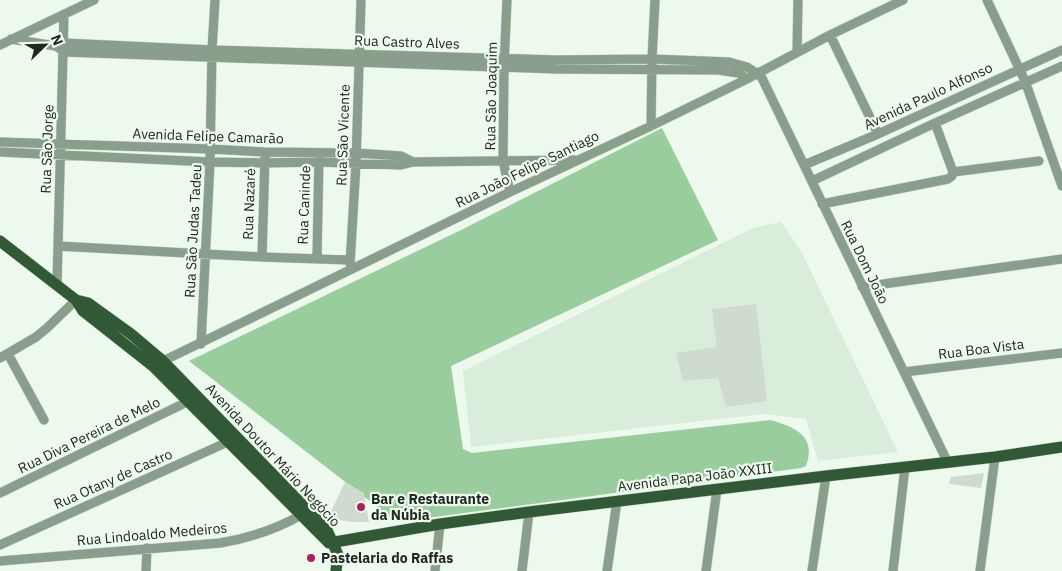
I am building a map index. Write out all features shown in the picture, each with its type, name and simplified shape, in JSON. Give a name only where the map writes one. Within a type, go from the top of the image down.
[{"type":"main road","name":"Avenida Doutor Mário Negócio","points":[[0,241],[57,284],[76,300],[83,311],[154,367],[233,440],[327,530],[333,542],[327,542],[301,515],[233,440],[163,361],[131,334],[88,303],[76,300]]},
{"type":"main road","name":"Avenida Papa João XXIII","points":[[333,542],[440,524],[529,512],[1061,448]]},
{"type":"main road","points":[[333,542],[338,555],[336,571]]},
{"type":"street","points":[[0,45],[14,40],[94,0]]},
{"type":"street","name":"Rua São Judas Tadeu","points":[[201,344],[210,162],[215,0]]},
{"type":"street","name":"Rua São Vicente","points":[[350,270],[356,164],[361,0]]},
{"type":"street","name":"Rua São Joaquim","points":[[507,0],[503,161],[510,192]]},
{"type":"street","points":[[650,126],[655,0]]},
{"type":"street","points":[[797,52],[798,0]]},
{"type":"street","name":"Rua João Felipe Santiago","points":[[163,361],[650,126],[903,0]]},
{"type":"street","points":[[987,0],[1020,68],[1062,186]]},
{"type":"street","name":"Rua São Jorge","points":[[57,284],[61,149],[61,47],[64,14]]},
{"type":"street","points":[[830,35],[878,134]]},
{"type":"street","points":[[0,51],[14,40]]},
{"type":"street","name":"Rua Castro Alves","points":[[14,40],[61,47],[556,65],[729,62],[758,72]]},
{"type":"street","name":"Avenida Paulo Alfonso","points":[[804,165],[878,134],[1062,50]]},
{"type":"street","name":"Rua Castro Alves","points":[[652,63],[729,71],[739,73],[747,78]]},
{"type":"street","name":"Avenida Paulo Alfonso","points":[[812,181],[1025,81],[1062,66]]},
{"type":"street","name":"Rua Dom João","points":[[758,72],[948,463]]},
{"type":"street","points":[[822,204],[952,176],[953,172],[935,123]]},
{"type":"street","name":"Avenida Felipe Camarão","points":[[0,142],[210,162],[264,163],[356,154],[401,156],[413,162]]},
{"type":"street","name":"Avenida Felipe Camarão","points":[[0,152],[61,149],[210,149],[265,152],[356,164],[401,165],[413,162],[578,160]]},
{"type":"street","name":"Rua Nazaré","points":[[262,257],[265,152]]},
{"type":"street","name":"Rua Caninde","points":[[317,258],[319,158]]},
{"type":"street","points":[[953,172],[1039,162]]},
{"type":"street","points":[[58,246],[350,260]]},
{"type":"street","points":[[862,287],[1062,259]]},
{"type":"street","points":[[44,420],[4,356],[24,346],[47,328],[76,300]]},
{"type":"street","name":"Rua Boa Vista","points":[[904,372],[1062,353]]},
{"type":"street","name":"Rua Diva Pereira de Melo","points":[[0,493],[189,401]]},
{"type":"street","name":"Rua Otany de Castro","points":[[0,545],[233,440]]},
{"type":"street","points":[[980,571],[995,457]]},
{"type":"street","points":[[893,571],[905,467]]},
{"type":"street","points":[[812,571],[826,476]]},
{"type":"street","points":[[706,571],[717,489]]},
{"type":"street","points":[[607,571],[617,501]]},
{"type":"street","points":[[522,571],[529,512]]},
{"type":"street","name":"Rua Lindoaldo Medeiros","points":[[0,561],[211,544],[248,538],[286,524],[301,515]]},
{"type":"street","points":[[435,571],[440,524]]},
{"type":"street","points":[[146,571],[147,548]]},
{"type":"shaded area","points":[[781,222],[801,251],[898,452],[818,461],[806,419],[765,414],[471,447],[463,371],[753,228]]},
{"type":"green space","points":[[662,128],[718,240],[451,366],[463,449],[472,453],[770,420],[788,426],[802,434],[809,447],[806,466],[397,522],[189,361],[461,230]]},
{"type":"building","points":[[756,304],[767,401],[726,407],[718,378],[683,381],[676,353],[717,347],[712,309]]},
{"type":"building","points":[[984,473],[981,488],[949,484],[951,477]]},
{"type":"building","points":[[345,482],[364,493],[369,522],[352,522],[328,518]]},
{"type":"place","name":"Bar e Restaurante da Núbia","points":[[361,507]]},
{"type":"place","name":"Pastelaria do Raffas","points":[[311,558]]}]
